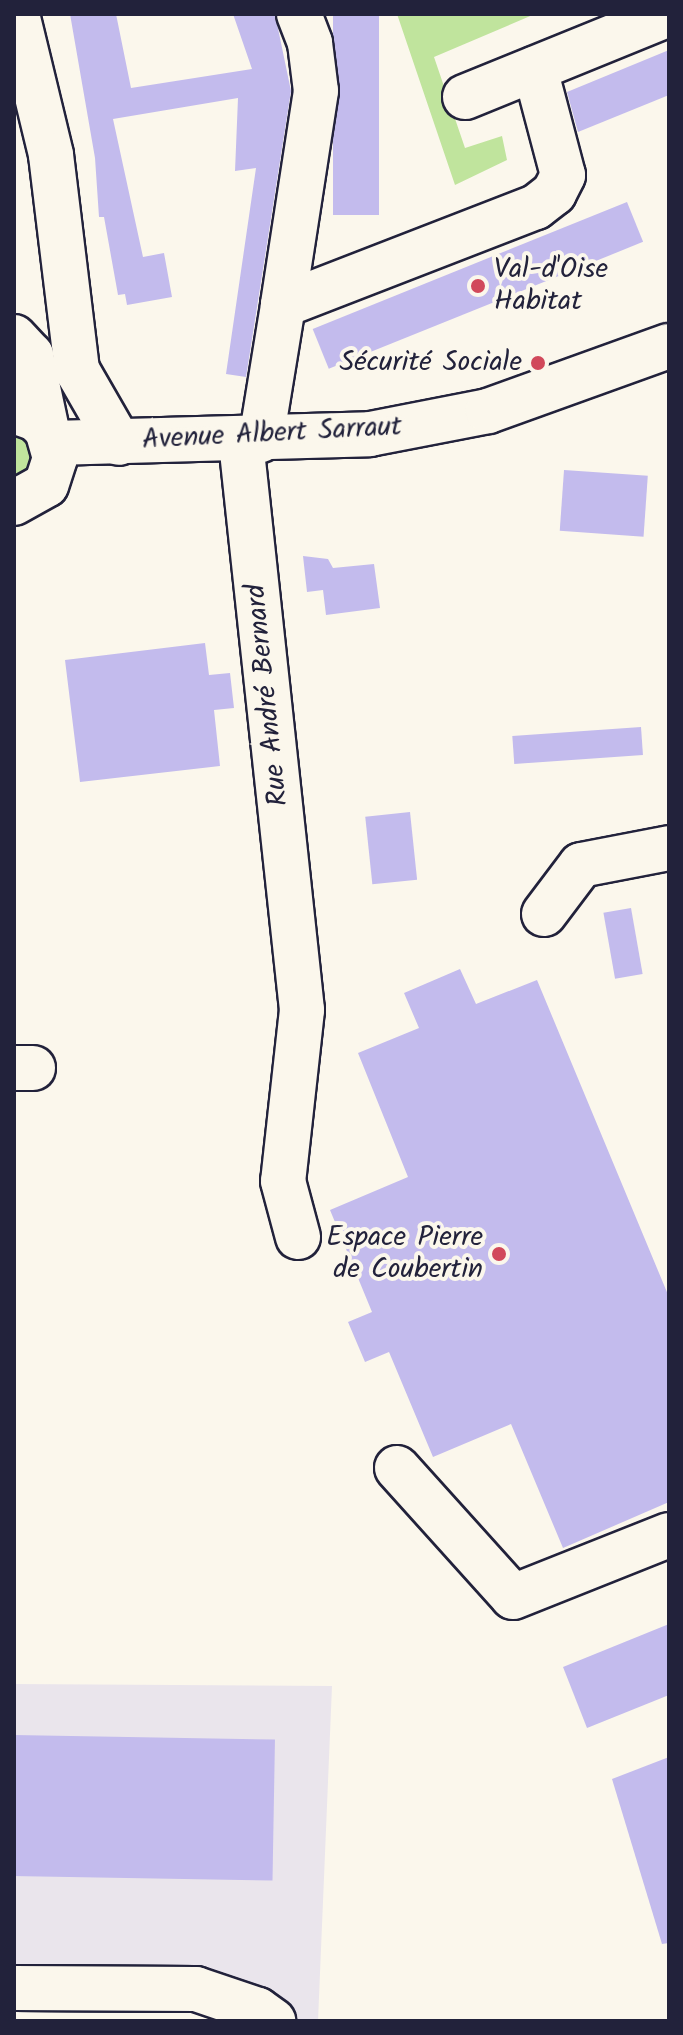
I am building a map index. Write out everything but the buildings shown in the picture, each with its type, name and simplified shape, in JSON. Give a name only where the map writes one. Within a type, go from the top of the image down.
[{"type":"street","points":[[17,14],[51,155],[69,330],[77,370],[119,443]]},
{"type":"street","name":"Rue André Bernard","points":[[298,1237],[283,1181],[302,1010],[251,441],[283,305],[316,91],[310,43],[299,14]]},
{"type":"street","points":[[465,97],[669,14]]},
{"type":"street","points":[[283,305],[536,207],[554,193],[563,175],[535,69]]},
{"type":"street","points":[[14,503],[46,485],[55,458],[30,395],[69,330]]},
{"type":"street","name":"Avenue Albert Sarraut","points":[[30,395],[119,443],[251,441],[370,434],[488,411],[669,346]]},
{"type":"street","points":[[544,914],[581,865],[669,848]]},
{"type":"street","points":[[397,1468],[513,1597],[669,1535]]},
{"type":"street","points":[[14,1988],[196,1989],[258,2010],[273,2021]]},
{"type":"shaded area","points":[[14,1684],[332,1686],[318,2021],[273,2021],[14,1988]]},
{"type":"green space","points":[[397,14],[535,14],[434,57],[465,148],[502,136],[507,160],[455,185]]},
{"type":"green space","points":[[14,431],[30,440],[36,467],[14,486]]},
{"type":"place","name":"Val-d'Oise Habitat","points":[[478,286]]},
{"type":"place","name":"Sécurité Sociale","points":[[538,363]]},
{"type":"place","name":"Espace Pierre de Coubertin","points":[[499,1254]]}]
